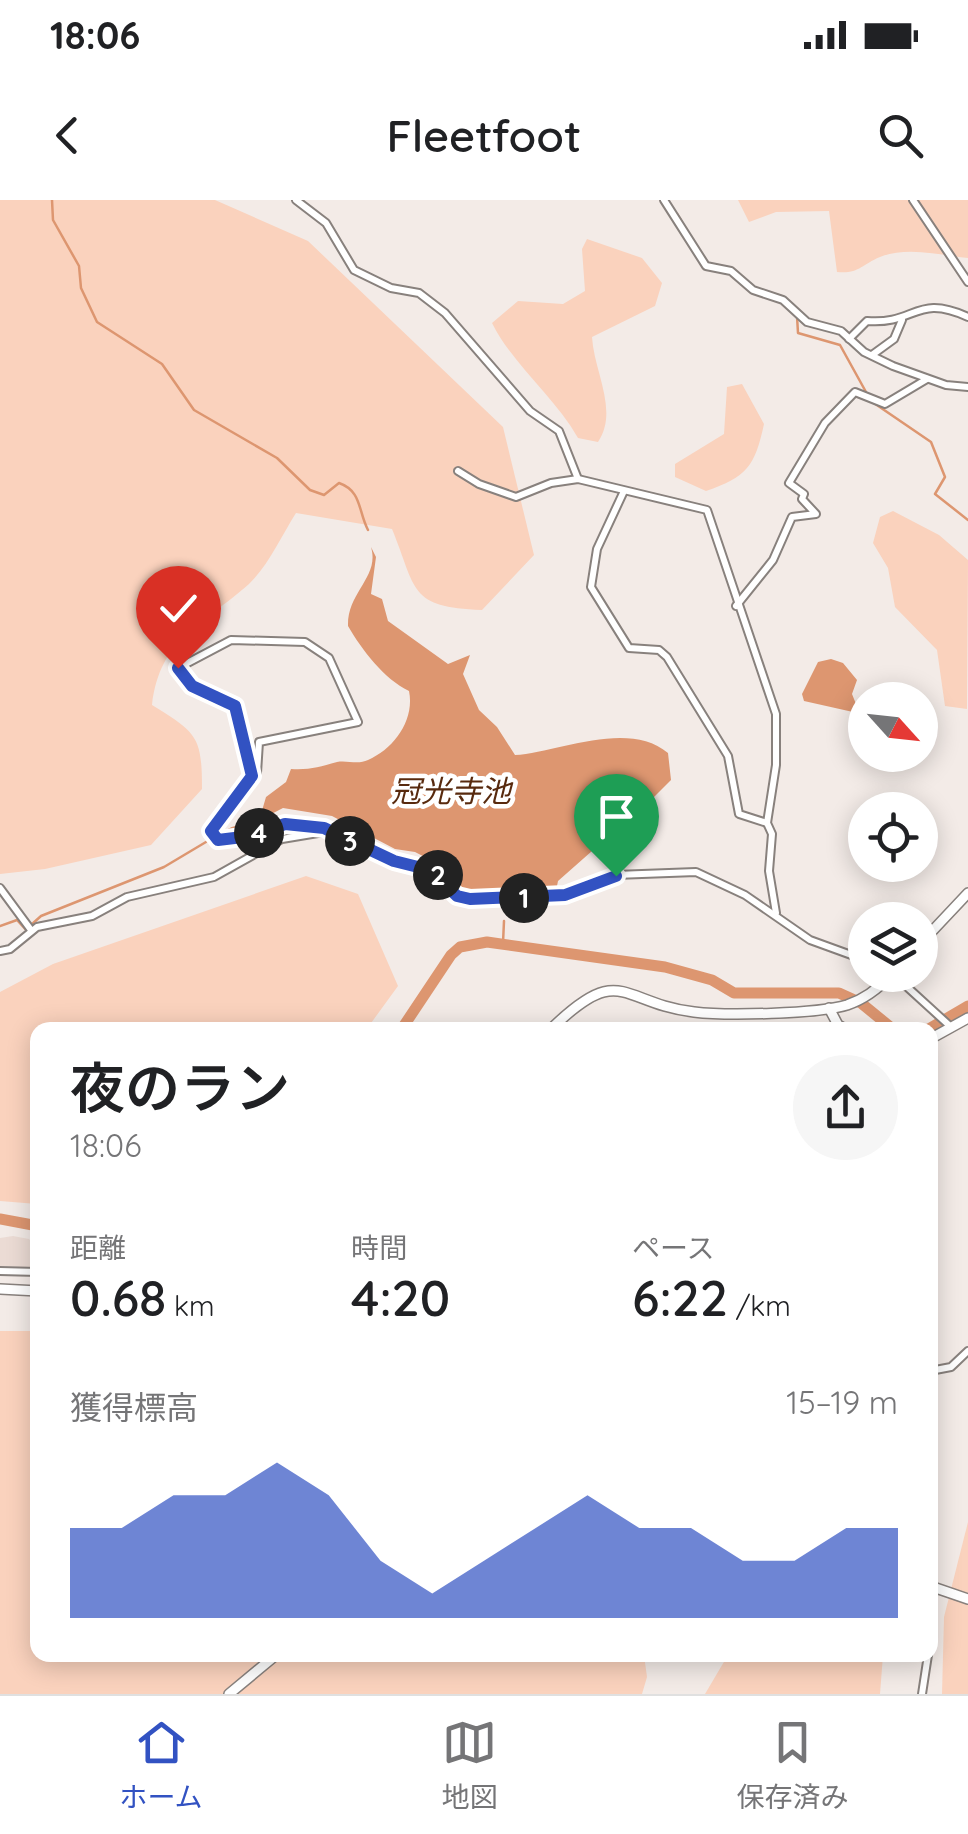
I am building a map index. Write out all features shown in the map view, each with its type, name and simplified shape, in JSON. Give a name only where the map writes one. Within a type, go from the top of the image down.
[{"type":"main road","points":[[938,925],[968,893]]},
{"type":"main road","points":[[559,1022],[582,1000],[618,990],[698,1012],[829,1008],[849,1004],[872,992]]},
{"type":"main road","points":[[829,1008],[836,1022]]},
{"type":"main road","points":[[938,1033],[968,1018]]},
{"type":"main road","points":[[0,1289],[30,1291]]},
{"type":"main road","points":[[938,1589],[968,1599]]},
{"type":"main road","points":[[229,1694],[268,1662]]},
{"type":"street","points":[[296,200],[326,222],[354,270],[391,288],[418,293],[445,313],[530,411],[558,431],[578,479]]},
{"type":"street","points":[[664,200],[706,266],[731,271],[753,290],[783,300],[797,315],[841,331],[872,356],[927,379],[968,387]]},
{"type":"street","points":[[913,200],[968,282]]},
{"type":"street","points":[[849,339],[867,321],[902,319],[935,304],[968,317]]},
{"type":"street","points":[[872,356],[894,339],[902,319]]},
{"type":"street","points":[[736,606],[773,560],[792,517],[816,514],[802,499],[804,494],[789,482],[836,410],[855,392],[885,404],[927,379]]},
{"type":"street","points":[[458,471],[479,484],[516,496],[550,483],[578,479],[707,510],[736,606],[776,714],[776,765],[767,822],[772,834],[768,872],[776,914]]},
{"type":"street","points":[[624,491],[597,549],[591,588],[630,648],[659,650],[667,657],[728,756],[739,814],[767,822]]},
{"type":"street","points":[[252,776],[235,706],[192,686],[178,668],[232,640],[306,642],[328,658],[358,722],[262,740],[260,766],[213,826],[212,835],[218,840],[251,836],[285,824],[331,831],[394,861],[430,870],[462,898],[565,895],[616,876],[679,871],[708,875],[776,914],[804,936],[848,953]]},
{"type":"street","points":[[0,952],[28,932],[92,916],[127,897],[214,877],[282,839],[331,831]]},
{"type":"street","points":[[0,888],[28,932]]},
{"type":"street","points":[[914,992],[950,1025]]},
{"type":"street","points":[[0,1271],[30,1272]]},
{"type":"street","points":[[938,1369],[951,1367],[968,1352]]},
{"type":"street","points":[[922,1694],[927,1662]]},
{"type":"shaded area","points":[[0,200],[215,200],[308,241],[503,427],[534,555],[482,610],[440,605],[428,599],[412,581],[392,529],[296,513],[256,577],[186,634],[164,663],[157,682],[152,705],[179,722],[194,738],[201,757],[202,789],[151,845],[45,869],[0,874]]},
{"type":"shaded area","points":[[738,200],[968,200],[968,258],[901,252],[855,270],[837,272],[829,211],[776,212],[749,222]]},
{"type":"shaded area","points":[[587,239],[642,258],[662,283],[655,306],[592,337],[606,404],[604,430],[598,442],[578,438],[492,323],[518,301],[563,304],[585,291],[582,249]]},
{"type":"shaded area","points":[[742,384],[764,424],[753,460],[731,481],[706,491],[675,477],[675,464],[724,434],[727,387]]},
{"type":"shaded area","points":[[893,511],[939,535],[968,560],[967,709],[945,706],[937,650],[895,607],[888,568],[873,543],[880,517]]},
{"type":"shaded area","points":[[306,876],[358,894],[398,986],[372,1022],[30,1022],[30,1203],[0,1201],[0,992],[53,964]]},
{"type":"shaded area","points":[[0,1238],[29,1239],[30,1268],[0,1266]]},
{"type":"shaded area","points":[[0,1331],[30,1331],[30,1662],[645,1662],[647,1677],[642,1694],[0,1694]]},
{"type":"shaded area","points":[[968,1522],[968,1694],[942,1694],[944,1617]]},
{"type":"shaded area","points":[[724,1662],[882,1662],[880,1694],[705,1694]]},
{"type":"water","name":"冠光寺池","points":[[371,547],[376,557],[371,594],[382,599],[388,621],[448,664],[470,655],[463,674],[479,710],[497,727],[515,755],[613,738],[652,743],[668,753],[671,780],[654,797],[642,819],[647,827],[636,842],[624,849],[592,851],[558,881],[556,891],[463,891],[448,869],[415,852],[395,849],[332,816],[283,808],[254,823],[226,830],[261,814],[266,797],[286,782],[291,769],[368,760],[386,749],[406,723],[409,691],[374,663],[348,626],[352,604],[371,567]]},
{"type":"water","points":[[831,659],[843,663],[857,680],[848,682],[848,711],[804,701],[802,694],[818,662]]},
{"type":"waterway","points":[[52,200],[53,220],[79,266],[81,288],[97,322],[162,364],[194,410],[277,458],[310,490],[324,495],[339,483],[352,491],[368,530]]},
{"type":"waterway","points":[[677,214],[693,241]]},
{"type":"waterway","points":[[765,291],[781,296]]},
{"type":"waterway","points":[[797,316],[798,333],[840,345],[866,392]]},
{"type":"waterway","points":[[868,399],[931,442],[945,477],[935,494],[968,520]]},
{"type":"waterway","points":[[218,835],[233,828]]},
{"type":"waterway","points":[[31,925],[41,916],[164,867],[211,839]]},
{"type":"waterway","points":[[0,926],[17,920],[27,931]]},
{"type":"waterway","points":[[503,943],[504,921]]},
{"type":"waterway","points":[[406,1022],[451,955],[460,947],[487,942],[665,967],[712,980],[734,993],[839,993],[861,1003],[884,1022]]},
{"type":"waterway","points":[[938,1024],[968,1006]]},
{"type":"waterway","points":[[0,1219],[30,1225]]},
{"type":"route","points":[[178,668],[192,686],[235,706],[251,756],[250,780],[211,831],[218,840],[251,836],[292,823],[324,828],[394,861],[430,870],[450,884],[457,896],[470,899],[565,895],[616,876]]}]
